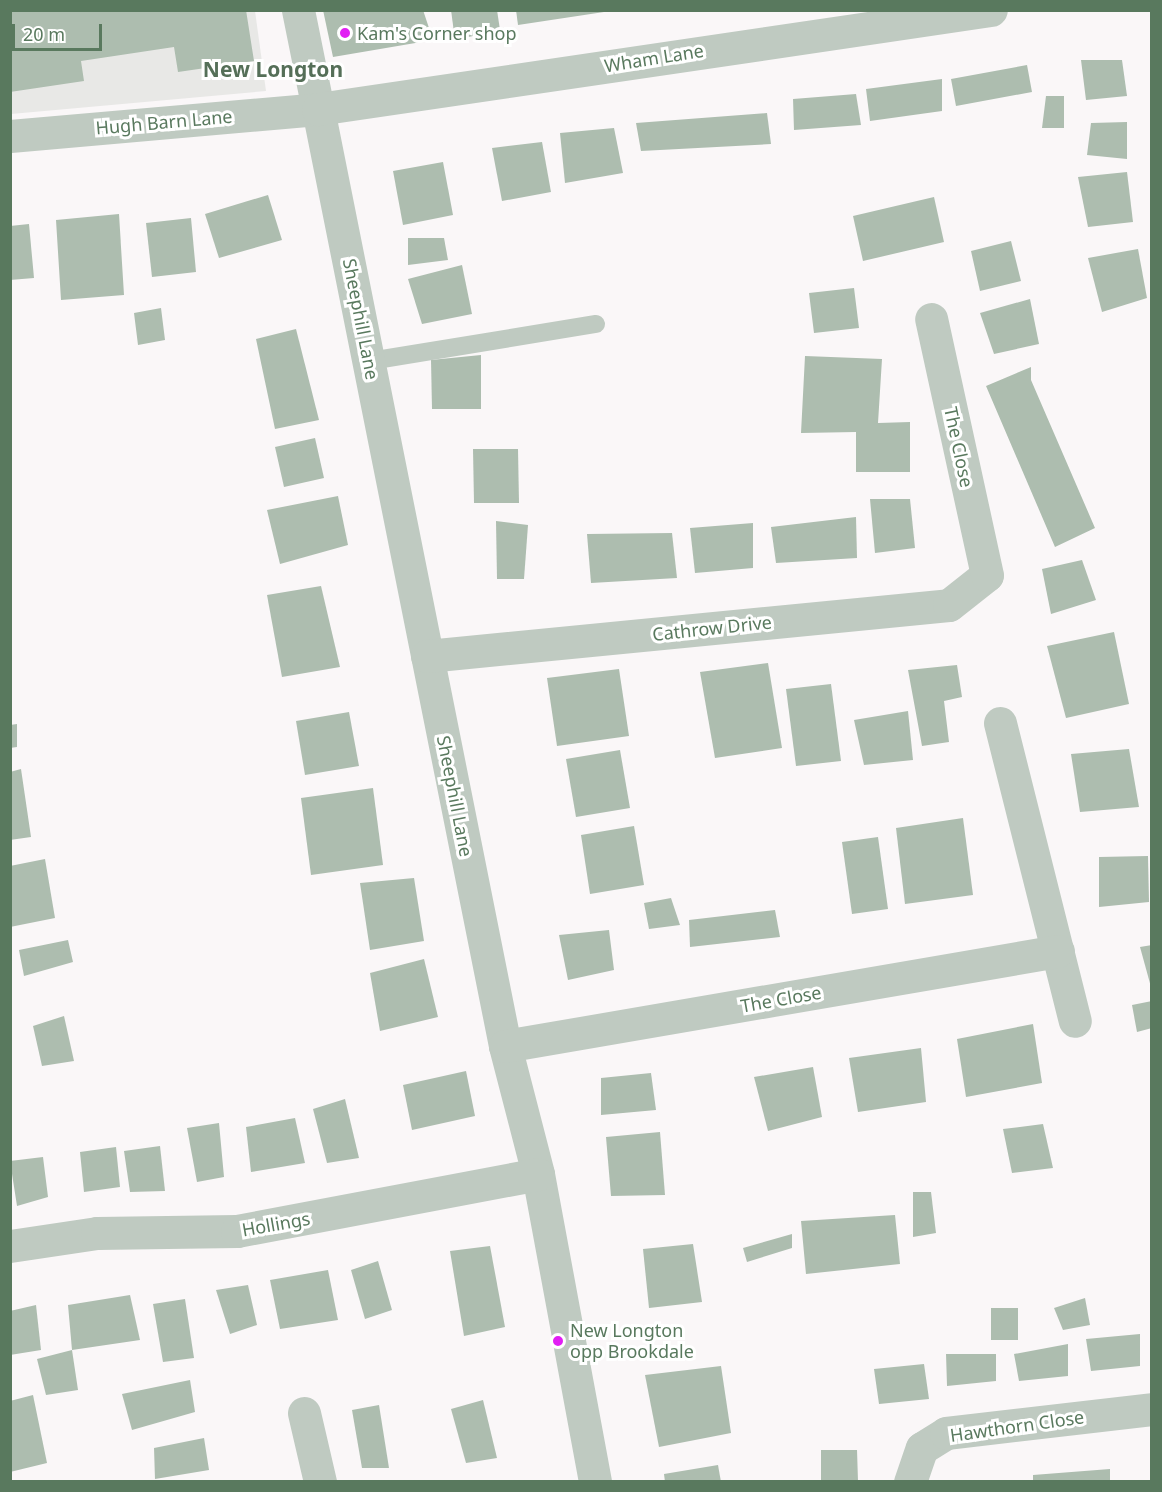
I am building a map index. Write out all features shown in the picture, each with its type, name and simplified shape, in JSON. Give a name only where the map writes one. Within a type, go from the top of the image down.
[{"type":"street","name":"Sheephill Lane","points":[[298,10],[505,1046],[538,1174],[595,1482]]},
{"type":"street","name":"Wham Lane","points":[[318,109],[991,10]]},
{"type":"street","name":"Hugh Barn Lane","points":[[10,136],[318,109]]},
{"type":"street","name":"The Close","points":[[931,319],[987,575]]},
{"type":"street","name":"Cathrow Drive","points":[[427,656],[949,605],[987,575]]},
{"type":"street","points":[[1000,723],[1075,1021]]},
{"type":"street","name":"The Close","points":[[505,1046],[1058,951]]},
{"type":"street","name":"Hollings","points":[[10,1246],[97,1233],[237,1231],[538,1174]]},
{"type":"street","name":"Hawthorn Close","points":[[910,1482],[921,1448],[946,1433],[1152,1409]]},
{"type":"street","points":[[304,1413],[321,1482]]},
{"type":"lane","points":[[370,362],[596,324]]},
{"type":"shaded area","points":[[11,11],[255,11],[266,91],[11,114]]},
{"type":"building","points":[[10,10],[246,10],[254,61],[178,72],[174,47],[81,61],[84,81],[10,92]]},
{"type":"building","points":[[323,10],[423,10],[433,40],[333,57]]},
{"type":"building","points":[[451,10],[497,10],[500,30],[455,40]]},
{"type":"building","points":[[516,10],[604,10],[604,12],[518,25]]},
{"type":"building","points":[[1081,60],[1122,60],[1127,96],[1086,100]]},
{"type":"building","points":[[1027,65],[1032,92],[956,106],[951,79]]},
{"type":"building","points":[[942,79],[942,111],[870,121],[866,89]]},
{"type":"building","points":[[856,94],[861,125],[794,130],[793,99]]},
{"type":"building","points":[[1046,96],[1064,96],[1064,128],[1042,128]]},
{"type":"building","points":[[767,113],[771,144],[641,151],[636,123]]},
{"type":"building","points":[[1127,122],[1127,159],[1087,155],[1091,123]]},
{"type":"building","points":[[614,128],[623,173],[565,183],[560,133]]},
{"type":"building","points":[[542,142],[551,192],[502,201],[492,148]]},
{"type":"building","points":[[443,162],[453,215],[403,225],[393,171]]},
{"type":"building","points":[[1127,172],[1133,222],[1088,227],[1078,177]]},
{"type":"building","points":[[268,195],[282,240],[219,258],[205,214]]},
{"type":"building","points":[[934,197],[944,242],[863,261],[853,216]]},
{"type":"building","points":[[119,214],[124,295],[61,300],[56,220]]},
{"type":"building","points":[[191,218],[196,272],[152,277],[146,223]]},
{"type":"building","points":[[29,224],[34,278],[10,280],[10,226]]},
{"type":"building","points":[[408,238],[444,238],[448,260],[408,265]]},
{"type":"building","points":[[1011,241],[1021,281],[980,291],[971,251]]},
{"type":"building","points":[[1138,249],[1147,298],[1102,312],[1088,258]]},
{"type":"building","points":[[462,265],[472,314],[422,324],[408,279]]},
{"type":"building","points":[[854,288],[859,328],[814,333],[809,293]]},
{"type":"building","points":[[1030,299],[1039,344],[994,354],[980,313]]},
{"type":"building","points":[[161,308],[165,340],[138,345],[134,313]]},
{"type":"building","points":[[296,329],[319,420],[275,429],[256,339]]},
{"type":"building","points":[[481,355],[481,409],[432,409],[431,360]]},
{"type":"building","points":[[805,356],[882,359],[878,423],[910,422],[910,472],[856,472],[856,432],[801,433]]},
{"type":"building","points":[[1031,367],[1031,380],[1095,528],[1055,547],[986,386]]},
{"type":"building","points":[[315,438],[324,478],[284,487],[275,447]]},
{"type":"building","points":[[473,449],[518,449],[519,503],[474,503]]},
{"type":"building","points":[[338,496],[348,545],[280,564],[267,510]]},
{"type":"building","points":[[870,499],[910,499],[915,548],[875,553]]},
{"type":"building","points":[[856,517],[857,558],[776,563],[771,527]]},
{"type":"building","points":[[496,521],[528,525],[524,579],[497,579]]},
{"type":"building","points":[[753,523],[753,568],[695,573],[690,528]]},
{"type":"building","points":[[672,533],[677,578],[591,583],[587,534]]},
{"type":"building","points":[[1082,560],[1096,600],[1051,614],[1042,569]]},
{"type":"building","points":[[321,586],[340,667],[282,677],[267,595]]},
{"type":"building","points":[[1114,632],[1129,704],[1066,718],[1047,646]]},
{"type":"building","points":[[768,663],[782,748],[715,758],[700,672]]},
{"type":"building","points":[[957,665],[962,697],[944,701],[949,742],[922,746],[908,670]]},
{"type":"building","points":[[619,669],[629,736],[557,746],[547,678]]},
{"type":"building","points":[[831,684],[841,761],[796,766],[786,689]]},
{"type":"building","points":[[908,711],[913,760],[864,765],[854,720]]},
{"type":"building","points":[[349,712],[359,766],[305,775],[296,721]]},
{"type":"building","points":[[17,724],[17,747],[10,748],[10,725]]},
{"type":"building","points":[[1129,749],[1139,807],[1080,812],[1071,754]]},
{"type":"building","points":[[620,750],[630,808],[576,817],[566,759]]},
{"type":"building","points":[[21,769],[31,837],[10,840],[10,772]]},
{"type":"building","points":[[373,788],[383,865],[311,875],[301,798]]},
{"type":"building","points":[[963,818],[973,895],[905,904],[896,828]]},
{"type":"building","points":[[634,826],[644,885],[590,894],[581,835]]},
{"type":"building","points":[[878,837],[888,909],[852,914],[842,842]]},
{"type":"building","points":[[1148,856],[1149,902],[1099,907],[1099,857]]},
{"type":"building","points":[[45,859],[55,918],[10,927],[10,866]]},
{"type":"building","points":[[414,878],[424,941],[370,950],[360,883]]},
{"type":"building","points":[[671,898],[680,925],[649,929],[644,903]]},
{"type":"building","points":[[775,910],[780,937],[690,947],[689,920]]},
{"type":"building","points":[[609,930],[614,970],[568,980],[559,935]]},
{"type":"building","points":[[68,940],[73,962],[24,976],[19,950]]},
{"type":"building","points":[[1152,945],[1152,987],[1151,987],[1140,947]]},
{"type":"building","points":[[424,959],[438,1017],[380,1031],[370,973]]},
{"type":"building","points":[[1152,1001],[1152,1028],[1137,1032],[1132,1005]]},
{"type":"building","points":[[64,1016],[74,1061],[42,1066],[33,1026]]},
{"type":"building","points":[[1033,1024],[1042,1083],[966,1097],[957,1039]]},
{"type":"building","points":[[921,1048],[926,1102],[858,1112],[849,1058]]},
{"type":"building","points":[[813,1067],[822,1117],[768,1131],[754,1077]]},
{"type":"building","points":[[466,1071],[475,1116],[412,1130],[403,1085]]},
{"type":"building","points":[[651,1073],[656,1110],[601,1115],[601,1078]]},
{"type":"building","points":[[345,1099],[359,1158],[327,1163],[313,1109]]},
{"type":"building","points":[[295,1118],[305,1163],[251,1172],[246,1127]]},
{"type":"building","points":[[219,1123],[224,1177],[197,1182],[187,1128]]},
{"type":"building","points":[[1043,1124],[1053,1168],[1012,1173],[1003,1129]]},
{"type":"building","points":[[660,1132],[665,1195],[611,1196],[606,1137]]},
{"type":"building","points":[[160,1146],[165,1191],[130,1192],[124,1151]]},
{"type":"building","points":[[116,1147],[120,1187],[84,1192],[80,1152]]},
{"type":"building","points":[[43,1157],[48,1197],[17,1206],[10,1161]]},
{"type":"building","points":[[913,1192],[931,1192],[936,1233],[913,1237]]},
{"type":"building","points":[[895,1215],[900,1264],[806,1274],[801,1221]]},
{"type":"building","points":[[792,1234],[792,1248],[747,1262],[743,1248]]},
{"type":"building","points":[[693,1244],[702,1302],[649,1308],[643,1249]]},
{"type":"building","points":[[490,1246],[505,1327],[464,1336],[450,1251]]},
{"type":"building","points":[[378,1261],[392,1310],[365,1319],[351,1270]]},
{"type":"building","points":[[328,1270],[338,1320],[280,1329],[270,1280]]},
{"type":"building","points":[[248,1285],[257,1325],[230,1334],[216,1290]]},
{"type":"building","points":[[130,1295],[140,1340],[72,1350],[68,1305]]},
{"type":"building","points":[[1085,1298],[1090,1325],[1063,1330],[1054,1308]]},
{"type":"building","points":[[185,1299],[194,1358],[163,1362],[153,1304]]},
{"type":"building","points":[[36,1305],[41,1350],[10,1355],[10,1311]]},
{"type":"building","points":[[991,1308],[1018,1308],[1018,1340],[991,1340]]},
{"type":"building","points":[[1140,1334],[1140,1366],[1091,1371],[1086,1339]]},
{"type":"building","points":[[1068,1344],[1068,1376],[1019,1381],[1014,1354]]},
{"type":"building","points":[[72,1350],[78,1390],[46,1395],[37,1359]]},
{"type":"building","points":[[946,1354],[996,1354],[996,1381],[947,1386]]},
{"type":"building","points":[[924,1364],[929,1399],[879,1404],[874,1369]]},
{"type":"building","points":[[721,1366],[731,1433],[659,1447],[645,1375]]},
{"type":"building","points":[[190,1380],[195,1412],[132,1430],[122,1394]]},
{"type":"building","points":[[33,1395],[47,1463],[10,1472],[10,1401]]},
{"type":"building","points":[[483,1400],[497,1458],[466,1463],[451,1409]]},
{"type":"building","points":[[379,1405],[389,1468],[362,1468],[352,1410]]},
{"type":"building","points":[[204,1438],[209,1470],[155,1479],[154,1448]]},
{"type":"building","points":[[821,1450],[857,1450],[858,1482],[821,1482]]},
{"type":"building","points":[[718,1465],[721,1482],[665,1482],[664,1474]]},
{"type":"building","points":[[1110,1469],[1110,1482],[1033,1482],[1033,1475]]},
{"type":"place","name":"Kam's Corner shop","points":[[345,33]]},
{"type":"place","name":"New Longton opp Brookdale","points":[[558,1341]]},
{"type":"district","name":"New Longton","points":[[273,69]]}]
